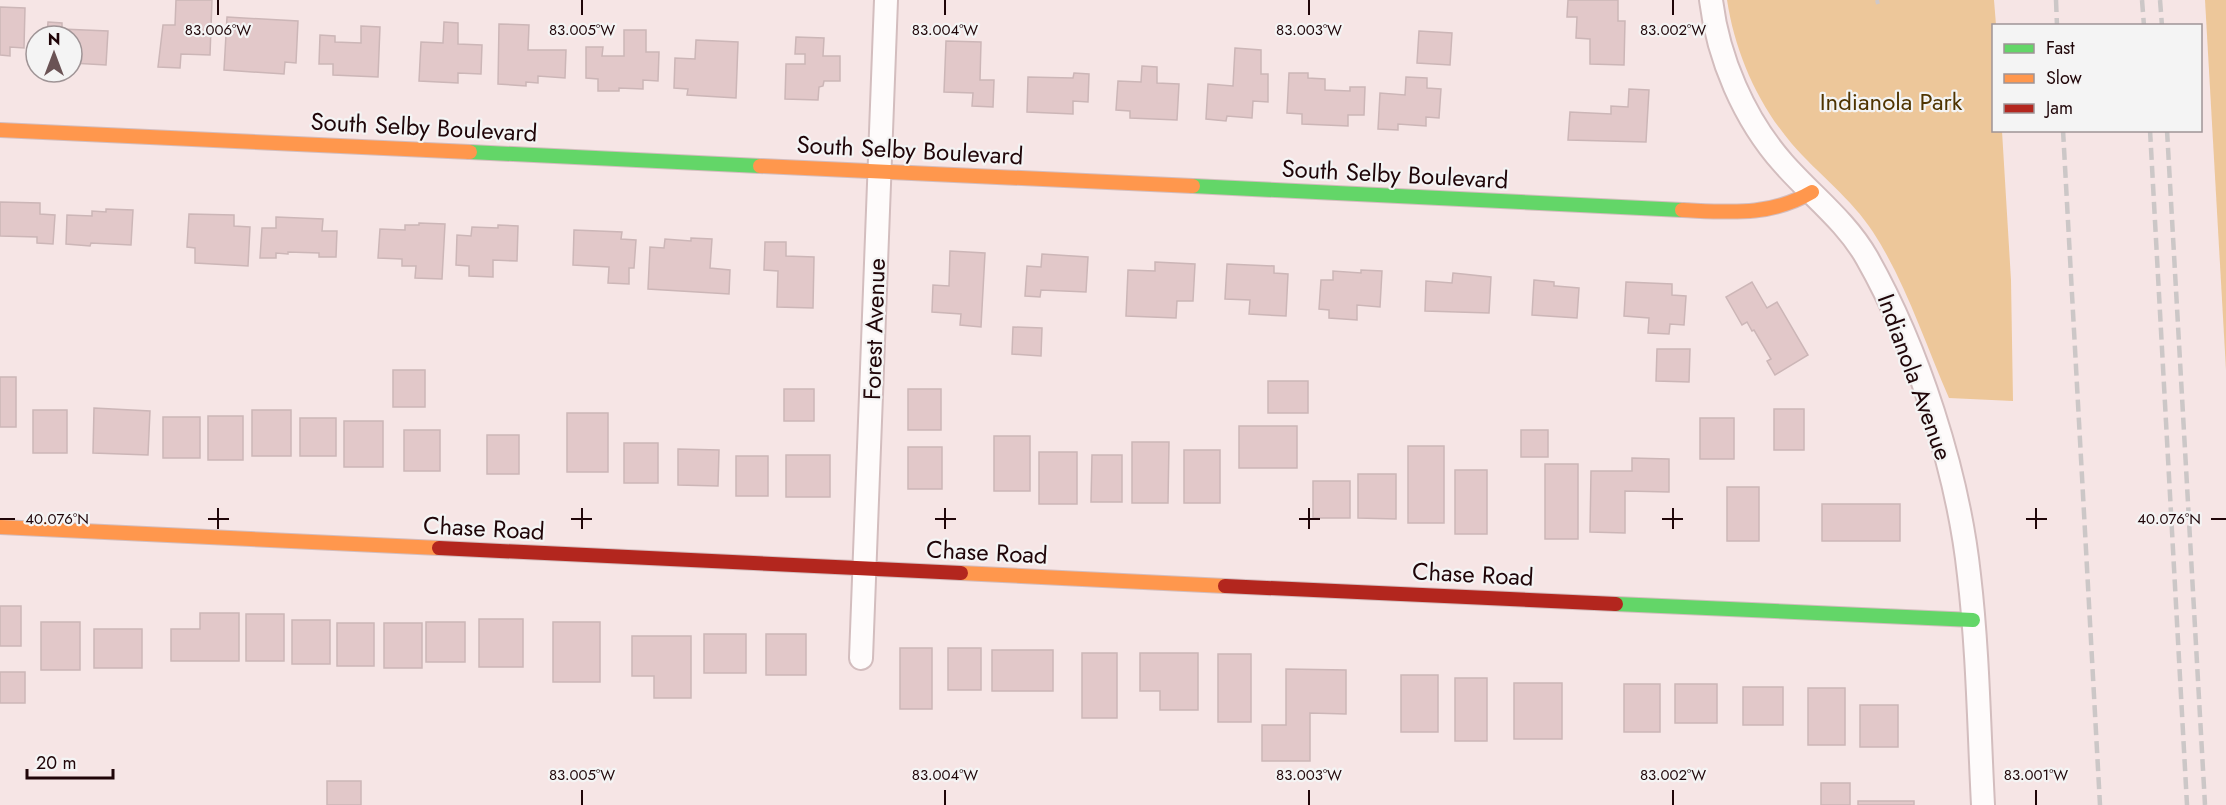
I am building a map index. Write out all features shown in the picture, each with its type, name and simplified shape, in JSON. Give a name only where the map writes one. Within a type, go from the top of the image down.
[{"type":"street","name":"Forest Avenue","points":[[861,658],[886,0]]},
{"type":"street","name":"Indianola Avenue","points":[[1711,0],[1720,48],[1737,89],[1760,131],[1783,163],[1842,225],[1866,256],[1922,381],[1948,461],[1959,507],[1969,574],[1983,805]]},
{"type":"street","name":"South Selby Boulevard","points":[[0,130],[1732,212],[1770,211],[1793,204],[1812,192]]},
{"type":"street","name":"Chase Road","points":[[0,526],[1973,620]]},
{"type":"green space","name":"Indianola Park","points":[[1727,0],[1994,0],[1996,24],[1992,24],[1992,132],[2002,132],[2011,280],[2013,401],[1949,398],[1905,292],[1884,251],[1855,208],[1792,144],[1768,112],[1749,76]]},
{"type":"green space","points":[[2205,0],[2226,0],[2226,370]]},
{"type":"building","points":[[176,0],[212,0],[210,55],[181,54],[180,68],[158,67],[163,25],[175,25]]},
{"type":"building","points":[[1568,0],[1618,0],[1618,21],[1625,21],[1624,65],[1590,64],[1590,39],[1576,38],[1577,17],[1567,17]]},
{"type":"building","points":[[0,7],[25,8],[24,48],[10,47],[10,56],[0,55]]},
{"type":"building","points":[[227,17],[298,21],[296,63],[285,62],[284,74],[224,70]]},
{"type":"building","points":[[444,22],[458,23],[458,44],[482,45],[481,74],[458,73],[458,83],[419,81],[421,42],[443,43]]},
{"type":"building","points":[[499,24],[529,25],[528,50],[566,50],[565,78],[538,76],[538,83],[526,82],[526,86],[498,84]]},
{"type":"building","points":[[361,26],[380,27],[378,77],[333,75],[333,64],[319,64],[320,35],[335,36],[335,42],[361,43]]},
{"type":"building","points":[[84,30],[108,31],[106,65],[84,64]]},
{"type":"building","points":[[624,30],[646,30],[646,52],[659,52],[658,81],[643,80],[643,89],[619,88],[619,91],[598,91],[598,79],[586,78],[586,47],[603,47],[602,56],[624,56]]},
{"type":"building","points":[[1419,31],[1452,33],[1450,65],[1417,63]]},
{"type":"building","points":[[796,37],[824,38],[823,56],[840,56],[840,81],[824,81],[823,86],[819,87],[818,100],[785,99],[786,64],[805,64],[805,54],[795,54]]},
{"type":"building","points":[[696,40],[738,42],[736,98],[687,95],[688,89],[674,88],[675,58],[695,59]]},
{"type":"building","points":[[946,41],[981,42],[980,80],[994,80],[993,107],[972,106],[973,93],[944,92]]},
{"type":"building","points":[[1235,48],[1261,50],[1261,74],[1268,74],[1268,102],[1253,101],[1252,118],[1227,116],[1226,121],[1206,119],[1208,84],[1233,86]]},
{"type":"building","points":[[1142,66],[1157,67],[1157,83],[1179,84],[1177,120],[1130,118],[1130,111],[1116,110],[1118,81],[1141,82]]},
{"type":"building","points":[[1074,73],[1089,74],[1088,102],[1073,101],[1073,114],[1027,112],[1028,77],[1073,78]]},
{"type":"building","points":[[1289,73],[1308,73],[1308,78],[1325,79],[1325,90],[1350,91],[1350,87],[1365,87],[1364,115],[1348,115],[1348,126],[1302,124],[1302,114],[1287,113]]},
{"type":"building","points":[[1406,77],[1427,78],[1427,88],[1441,89],[1439,118],[1426,117],[1426,126],[1398,124],[1398,130],[1378,129],[1380,93],[1405,95]]},
{"type":"building","points":[[1629,89],[1649,90],[1646,142],[1568,140],[1570,112],[1611,114],[1611,106],[1628,107]]},
{"type":"building","points":[[0,202],[40,203],[40,214],[55,215],[53,244],[37,243],[37,237],[0,236]]},
{"type":"building","points":[[106,209],[133,210],[131,245],[66,244],[67,215],[92,216],[92,211],[106,212]]},
{"type":"building","points":[[189,214],[234,215],[234,226],[250,227],[248,266],[195,263],[195,248],[187,247]]},
{"type":"building","points":[[276,217],[323,219],[322,231],[337,231],[336,257],[319,257],[319,253],[288,252],[288,254],[276,253],[276,258],[260,258],[262,228],[276,228]]},
{"type":"building","points":[[419,223],[445,224],[442,279],[415,278],[416,266],[402,266],[402,259],[378,258],[380,229],[405,230],[405,225],[419,225]]},
{"type":"building","points":[[498,225],[518,226],[517,261],[493,260],[493,277],[469,276],[469,266],[456,265],[457,235],[471,236],[472,227],[498,228]]},
{"type":"building","points":[[574,230],[622,232],[621,239],[636,240],[634,268],[629,268],[629,284],[608,283],[609,267],[573,265]]},
{"type":"building","points":[[691,238],[712,239],[710,268],[730,270],[729,294],[648,289],[650,247],[664,248],[665,239],[691,241]]},
{"type":"building","points":[[765,242],[786,242],[786,256],[814,257],[813,308],[777,307],[778,271],[764,270]]},
{"type":"building","points":[[950,251],[985,253],[981,327],[960,325],[961,314],[932,312],[933,285],[949,286]]},
{"type":"building","points":[[1042,254],[1088,257],[1086,292],[1041,290],[1040,297],[1025,296],[1027,266],[1041,267]]},
{"type":"building","points":[[1155,262],[1195,264],[1193,301],[1177,301],[1176,318],[1126,316],[1128,270],[1155,271]]},
{"type":"building","points":[[1227,264],[1274,266],[1274,273],[1288,274],[1286,316],[1249,314],[1250,300],[1225,299]]},
{"type":"building","points":[[1361,270],[1382,271],[1380,307],[1357,305],[1357,320],[1329,318],[1329,310],[1319,309],[1321,280],[1333,280],[1333,271],[1361,273]]},
{"type":"building","points":[[1453,273],[1491,277],[1489,313],[1425,311],[1426,281],[1452,283]]},
{"type":"building","points":[[1534,280],[1554,282],[1554,286],[1579,288],[1577,318],[1532,315]]},
{"type":"building","points":[[1626,282],[1672,284],[1672,295],[1686,296],[1684,325],[1670,324],[1669,334],[1648,333],[1649,318],[1624,316]]},
{"type":"building","points":[[1752,282],[1767,308],[1777,302],[1808,355],[1775,375],[1767,361],[1771,359],[1754,330],[1752,331],[1747,322],[1742,325],[1726,297]]},
{"type":"building","points":[[1013,327],[1042,328],[1041,356],[1012,354]]},
{"type":"building","points":[[1657,349],[1690,349],[1689,382],[1656,381]]},
{"type":"building","points":[[393,370],[425,370],[425,407],[393,407]]},
{"type":"building","points":[[0,377],[16,377],[16,427],[0,427]]},
{"type":"building","points":[[1268,381],[1308,381],[1308,413],[1268,413]]},
{"type":"building","points":[[784,389],[814,389],[814,421],[784,421]]},
{"type":"building","points":[[908,389],[941,389],[941,430],[908,430]]},
{"type":"building","points":[[94,408],[150,411],[148,455],[93,453]]},
{"type":"building","points":[[1774,409],[1804,409],[1804,450],[1774,450]]},
{"type":"building","points":[[33,410],[67,410],[67,453],[33,453]]},
{"type":"building","points":[[252,410],[291,410],[291,456],[252,456]]},
{"type":"building","points":[[567,413],[608,413],[608,472],[567,472]]},
{"type":"building","points":[[208,416],[243,416],[243,460],[208,460]]},
{"type":"building","points":[[163,417],[200,417],[200,458],[163,458]]},
{"type":"building","points":[[300,418],[336,418],[336,456],[300,456]]},
{"type":"building","points":[[1700,418],[1734,418],[1734,459],[1700,459]]},
{"type":"building","points":[[344,421],[383,421],[383,467],[344,467]]},
{"type":"building","points":[[1239,426],[1297,426],[1297,468],[1239,468]]},
{"type":"building","points":[[404,430],[440,430],[440,471],[404,471]]},
{"type":"building","points":[[1521,430],[1548,430],[1548,457],[1521,457]]},
{"type":"building","points":[[487,435],[519,435],[519,474],[487,474]]},
{"type":"building","points":[[994,436],[1030,436],[1030,491],[994,491]]},
{"type":"building","points":[[1132,442],[1169,442],[1168,503],[1132,503]]},
{"type":"building","points":[[624,443],[658,443],[658,483],[624,483]]},
{"type":"building","points":[[1408,446],[1444,446],[1444,523],[1408,523]]},
{"type":"building","points":[[908,447],[942,447],[942,489],[908,489]]},
{"type":"building","points":[[678,449],[719,450],[718,486],[678,485]]},
{"type":"building","points":[[1184,450],[1220,450],[1220,503],[1184,503]]},
{"type":"building","points":[[1039,452],[1077,452],[1077,504],[1039,504]]},
{"type":"building","points":[[786,455],[830,455],[830,497],[786,497]]},
{"type":"building","points":[[1092,455],[1122,455],[1122,502],[1091,502]]},
{"type":"building","points":[[736,456],[768,456],[768,496],[736,496]]},
{"type":"building","points":[[1632,458],[1669,459],[1669,492],[1625,491],[1625,533],[1590,532],[1591,471],[1632,471]]},
{"type":"building","points":[[1545,464],[1578,464],[1578,539],[1545,539]]},
{"type":"building","points":[[1455,470],[1487,470],[1487,534],[1455,534]]},
{"type":"building","points":[[1358,474],[1396,474],[1396,519],[1358,518]]},
{"type":"building","points":[[1313,481],[1350,481],[1350,518],[1313,518]]},
{"type":"building","points":[[1727,487],[1759,487],[1759,541],[1727,541]]},
{"type":"building","points":[[1822,504],[1900,504],[1900,541],[1822,541]]},
{"type":"building","points":[[0,606],[21,606],[21,646],[0,646]]},
{"type":"building","points":[[200,613],[239,613],[239,661],[171,661],[171,629],[200,629]]},
{"type":"building","points":[[246,614],[284,614],[284,661],[246,661]]},
{"type":"building","points":[[479,619],[523,619],[523,667],[479,667]]},
{"type":"building","points":[[292,620],[330,620],[330,664],[292,664]]},
{"type":"building","points":[[41,622],[80,622],[80,670],[41,670]]},
{"type":"building","points":[[426,622],[465,622],[465,662],[426,662]]},
{"type":"building","points":[[553,622],[600,622],[600,682],[553,682]]},
{"type":"building","points":[[337,623],[374,623],[374,666],[337,666]]},
{"type":"building","points":[[384,623],[422,623],[422,668],[384,668]]},
{"type":"building","points":[[94,629],[142,629],[142,668],[94,668]]},
{"type":"building","points":[[704,634],[746,634],[746,673],[704,673]]},
{"type":"building","points":[[766,634],[806,634],[806,675],[766,675]]},
{"type":"building","points":[[632,636],[691,636],[691,698],[654,698],[654,676],[632,676]]},
{"type":"building","points":[[900,648],[932,648],[932,709],[900,709]]},
{"type":"building","points":[[948,648],[981,648],[981,690],[948,690]]},
{"type":"building","points":[[992,650],[1053,650],[1053,691],[992,691]]},
{"type":"building","points":[[1082,653],[1117,653],[1117,718],[1082,718]]},
{"type":"building","points":[[1140,653],[1198,653],[1198,710],[1160,710],[1160,691],[1140,691]]},
{"type":"building","points":[[1218,654],[1251,654],[1251,722],[1218,722]]},
{"type":"building","points":[[1286,669],[1346,670],[1346,714],[1310,713],[1310,761],[1262,761],[1262,725],[1286,725]]},
{"type":"building","points":[[0,672],[25,672],[25,703],[0,703]]},
{"type":"building","points":[[1401,675],[1438,675],[1438,732],[1401,732]]},
{"type":"building","points":[[1455,678],[1487,678],[1487,741],[1455,741]]},
{"type":"building","points":[[1514,683],[1562,683],[1562,739],[1514,739]]},
{"type":"building","points":[[1624,684],[1660,684],[1660,732],[1624,732]]},
{"type":"building","points":[[1675,684],[1717,684],[1717,723],[1675,723]]},
{"type":"building","points":[[1743,687],[1783,687],[1783,725],[1743,725]]},
{"type":"building","points":[[1808,688],[1845,688],[1845,745],[1808,745]]},
{"type":"building","points":[[1860,705],[1898,705],[1898,747],[1860,747]]},
{"type":"building","points":[[327,781],[361,781],[361,805],[327,805]]},
{"type":"building","points":[[1821,783],[1850,783],[1850,805],[1821,805]]},
{"type":"building","points":[[1858,801],[1914,801],[1914,805],[1858,805]]},
{"type":"railway","points":[[2056,0],[2057,24]]},
{"type":"railway","points":[[2142,0],[2144,24]]},
{"type":"railway","points":[[2160,0],[2162,24]]},
{"type":"railway","points":[[2063,132],[2100,805]]},
{"type":"railway","points":[[2150,132],[2187,805]]},
{"type":"railway","points":[[2167,132],[2205,805]]},
{"type":"traffic: fast","points":[[470,152],[760,166]]},
{"type":"traffic: fast","points":[[1193,186],[1682,210]]},
{"type":"traffic: fast","points":[[1616,604],[1973,620]]},
{"type":"traffic: slow","points":[[0,130],[470,152]]},
{"type":"traffic: slow","points":[[760,166],[1193,186]]},
{"type":"traffic: slow","points":[[1682,210],[1732,212],[1764,209],[1780,206],[1812,192]]},
{"type":"traffic: slow","points":[[0,527],[439,548]]},
{"type":"traffic: slow","points":[[961,573],[1225,586]]},
{"type":"traffic: jam","points":[[439,548],[961,573]]},
{"type":"traffic: jam","points":[[1225,586],[1616,604]]}]
